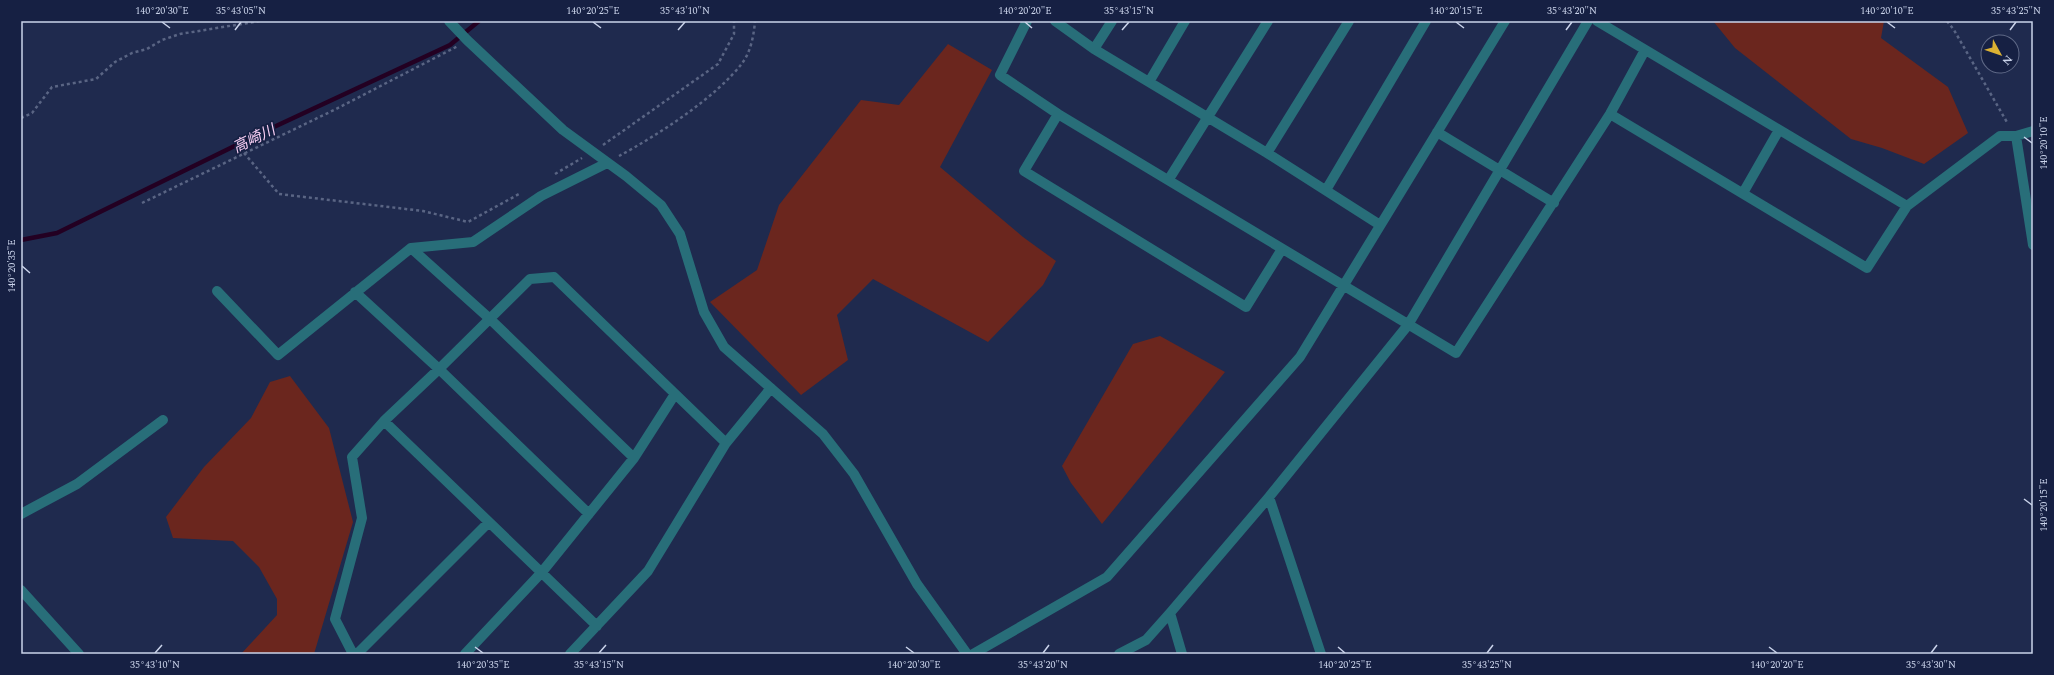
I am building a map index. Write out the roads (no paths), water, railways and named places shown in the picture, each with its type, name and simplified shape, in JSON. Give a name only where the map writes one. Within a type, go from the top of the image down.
[{"type":"street","points":[[449,21],[467,40],[563,130],[661,206],[680,234],[704,312],[724,346],[823,434],[854,474],[917,584],[967,654]]},
{"type":"street","points":[[1027,21],[1000,75],[1058,114],[1169,179],[1343,286],[1456,353],[1610,114],[1645,50]]},
{"type":"street","points":[[1055,21],[1094,49],[1326,190],[1380,225]]},
{"type":"street","points":[[1094,49],[1112,21]]},
{"type":"street","points":[[1149,82],[1185,21]]},
{"type":"street","points":[[1169,179],[1268,21]]},
{"type":"street","points":[[1267,154],[1349,21]]},
{"type":"street","points":[[1326,190],[1426,21]]},
{"type":"street","points":[[973,654],[1107,577],[1300,357],[1505,21]]},
{"type":"street","points":[[1119,654],[1146,640],[1170,613],[1269,496],[1408,325],[1588,21]]},
{"type":"street","points":[[1597,21],[1907,206]]},
{"type":"street","points":[[1058,114],[1024,171],[1246,307],[1282,249]]},
{"type":"street","points":[[1610,114],[1867,268],[1907,206],[2000,136],[2016,136],[2033,131]]},
{"type":"street","points":[[1743,193],[1779,130]]},
{"type":"street","points":[[1437,132],[1554,203]]},
{"type":"street","points":[[2016,136],[2033,245]]},
{"type":"street","points":[[217,291],[278,355],[354,292],[411,248],[472,242],[541,196],[607,163]]},
{"type":"street","points":[[411,248],[490,319],[634,458]]},
{"type":"street","points":[[352,654],[335,619],[362,518],[352,458],[384,421],[530,279],[554,277],[726,443]]},
{"type":"street","points":[[354,292],[439,369],[588,514]]},
{"type":"street","points":[[570,654],[648,572],[726,443],[771,388]]},
{"type":"street","points":[[464,654],[542,572],[634,458],[675,394]]},
{"type":"street","points":[[21,514],[77,484],[163,420]]},
{"type":"street","points":[[384,421],[597,626]]},
{"type":"street","points":[[1269,496],[1322,654]]},
{"type":"street","points":[[357,654],[489,522]]},
{"type":"street","points":[[21,590],[79,654]]},
{"type":"street","points":[[1170,613],[1182,654]]},
{"type":"waterway","name":"高崎川","points":[[21,240],[57,233],[261,133],[450,45],[479,21]]}]
